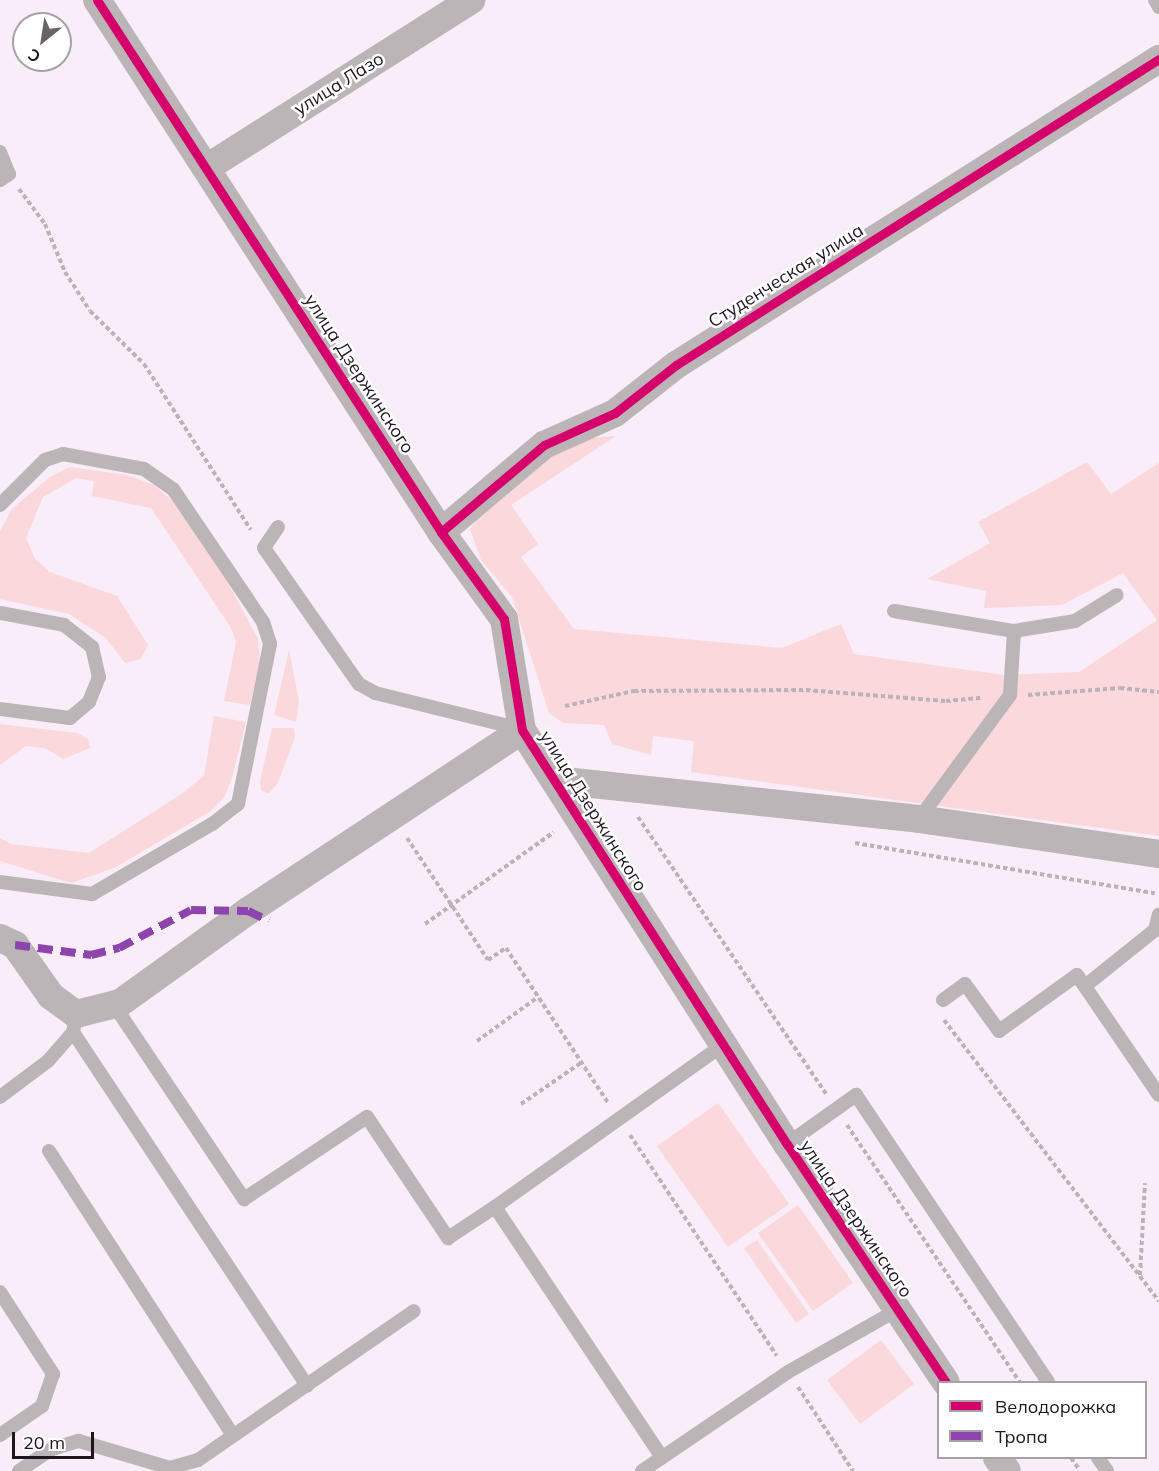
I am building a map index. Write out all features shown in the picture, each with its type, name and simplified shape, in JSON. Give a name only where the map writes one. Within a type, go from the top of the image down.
[{"type":"street","name":"улица Дзержинского","points":[[97,0],[208,167],[441,532],[504,619],[522,730],[555,780],[583,830],[945,1381]]},
{"type":"street","name":"улица Лазо","points":[[208,167],[471,0]]},
{"type":"street","name":"Студенческая улица","points":[[441,532],[544,445],[615,414],[676,365],[1159,59]]},
{"type":"street","points":[[0,938],[15,945],[51,996],[74,1023],[114,1005],[522,730]]},
{"type":"street","points":[[555,780],[919,819],[1159,854]]},
{"type":"street","points":[[998,1459],[1007,1471]]},
{"type":"lane","points":[[1155,0],[1159,7]]},
{"type":"lane","points":[[0,152],[4,177]]},
{"type":"lane","points":[[0,505],[45,460],[63,454],[144,469],[173,489],[263,622],[270,644],[238,804],[212,824],[92,894],[0,882]]},
{"type":"lane","points":[[278,527],[264,548],[359,684],[375,693],[522,730]]},
{"type":"lane","points":[[894,611],[1014,631],[1074,621],[1117,595]]},
{"type":"lane","points":[[0,613],[64,625],[92,647],[99,677],[89,702],[70,718],[0,709]]},
{"type":"lane","points":[[919,819],[1010,695],[1014,631]]},
{"type":"lane","points":[[1085,986],[1155,930],[1159,914]]},
{"type":"lane","points":[[943,1000],[965,984],[999,1030],[1077,975],[1159,1095]]},
{"type":"lane","points":[[114,1005],[244,1199],[367,1117],[448,1238],[723,1045]]},
{"type":"lane","points":[[0,1096],[48,1061],[74,1023],[307,1384]]},
{"type":"lane","points":[[787,1144],[856,1095],[1047,1381]]},
{"type":"lane","points":[[49,1151],[233,1435]]},
{"type":"lane","points":[[495,1207],[662,1457]]},
{"type":"lane","points":[[0,1292],[53,1374],[42,1406],[0,1434]]},
{"type":"lane","points":[[642,1471],[788,1372],[897,1310]]},
{"type":"lane","points":[[19,1471],[52,1449],[79,1441],[170,1468],[198,1460],[414,1311]]},
{"type":"path","points":[[4,177],[45,224],[65,272],[90,311],[144,364],[264,548]]},
{"type":"path","points":[[565,706],[634,691],[806,690],[946,701],[1120,688],[1159,692]]},
{"type":"path","points":[[637,815],[1019,1381]]},
{"type":"path","points":[[425,924],[564,825],[583,830]]},
{"type":"path","points":[[403,832],[488,960],[506,948],[854,1471]]},
{"type":"path","points":[[842,840],[1159,894]]},
{"type":"path","points":[[477,1041],[538,997]]},
{"type":"path","points":[[943,1000],[934,1007],[1159,1301]]},
{"type":"path","points":[[520,1104],[582,1062]]},
{"type":"path","points":[[1140,1275],[1145,1183]]},
{"type":"shaded area","points":[[616,436],[511,505],[538,544],[521,557],[574,629],[782,648],[841,624],[854,654],[1004,675],[1079,672],[1157,620],[1123,573],[1062,605],[984,608],[986,591],[927,579],[990,543],[978,522],[1087,462],[1111,494],[1159,463],[1159,836],[691,772],[694,741],[653,736],[651,755],[612,744],[604,725],[563,723],[549,713],[512,597],[481,560],[470,529],[490,502],[549,453],[580,439]]},
{"type":"shaded area","points":[[70,467],[127,475],[154,485],[176,504],[227,581],[258,639],[260,659],[250,705],[224,701],[236,642],[231,628],[151,508],[92,496],[94,481],[76,478],[43,497],[26,538],[35,559],[50,572],[117,596],[148,645],[141,659],[125,663],[106,638],[69,614],[0,599],[0,531],[12,509],[50,477]]},
{"type":"shaded area","points":[[289,650],[299,701],[296,722],[274,715]]},
{"type":"shaded area","points":[[214,716],[246,722],[232,778],[225,796],[211,811],[114,868],[71,883],[0,861],[0,838],[11,844],[89,853],[180,795],[204,776]]},
{"type":"shaded area","points":[[0,724],[77,733],[88,739],[90,748],[63,759],[45,748],[26,746],[0,765]]},
{"type":"shaded area","points":[[272,728],[294,728],[295,737],[278,783],[268,794],[261,790],[260,782]]},
{"type":"shaded area","points":[[718,1103],[789,1204],[728,1247],[657,1146]]},
{"type":"shaded area","points":[[798,1205],[853,1283],[813,1311],[758,1233]]},
{"type":"shaded area","points":[[757,1240],[809,1314],[796,1323],[744,1248]]},
{"type":"shaded area","points":[[881,1340],[914,1384],[860,1424],[827,1380]]},
{"type":"marked path","points":[[15,945],[91,955],[119,948],[191,910],[248,911],[269,921]]},
{"type":"cycle path","points":[[97,0],[441,532],[504,619],[522,730],[787,1144],[945,1381]]},
{"type":"cycle path","points":[[441,532],[544,445],[615,413],[676,365],[1159,59]]}]
